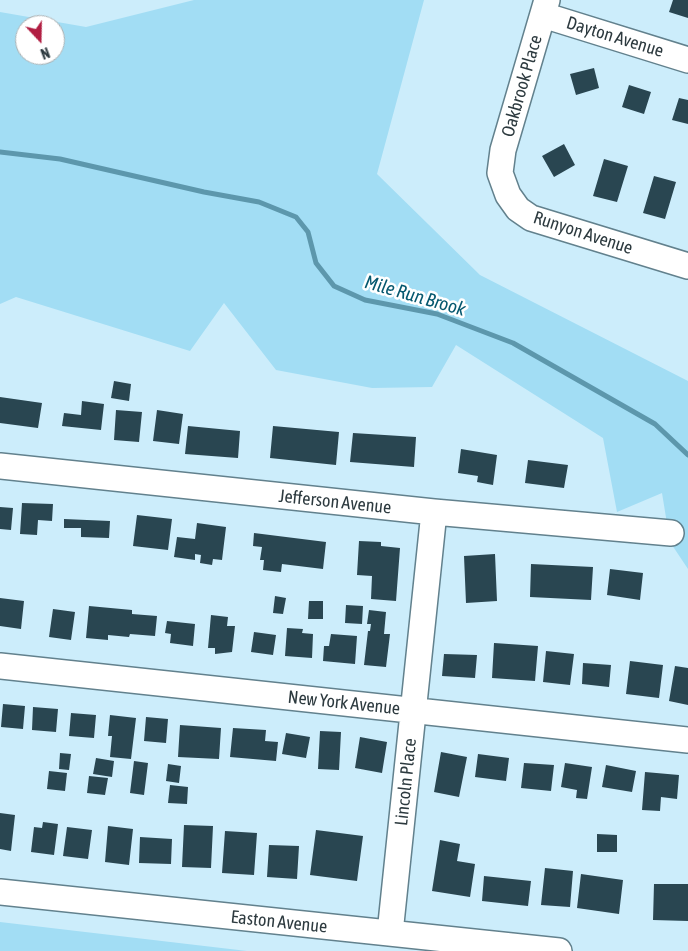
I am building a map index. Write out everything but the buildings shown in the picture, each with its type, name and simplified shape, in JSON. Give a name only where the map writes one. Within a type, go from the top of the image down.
[{"type":"street","name":"Dayton Avenue","points":[[545,7],[688,60]]},
{"type":"street","name":"Oakbrook Place","points":[[500,173],[503,150],[545,7]]},
{"type":"street","name":"Runyon Avenue","points":[[500,173],[508,195],[518,209],[531,218],[688,266]]},
{"type":"street","name":"Jefferson Avenue","points":[[0,466],[434,512],[671,534]]},
{"type":"street","name":"Lincoln Place","points":[[390,933],[434,512]]},
{"type":"street","name":"New York Avenue","points":[[0,666],[688,740]]},
{"type":"street","name":"Easton Avenue","points":[[0,892],[390,933],[417,944],[559,951]]},
{"type":"shaded area","points":[[194,0],[424,0],[377,174],[480,275],[688,381],[688,569],[670,542],[662,493],[617,512],[603,438],[456,345],[432,387],[372,388],[276,370],[224,303],[190,351],[16,297],[0,304],[0,12],[17,15],[15,15],[15,65],[65,65],[65,23],[86,27]]},
{"type":"shaded area","points":[[0,922],[247,951],[0,951]]},
{"type":"waterway","name":"Mile Run Brook","points":[[0,152],[60,159],[204,192],[259,202],[296,217],[308,232],[316,263],[334,286],[365,300],[437,314],[513,343],[655,424],[688,455]]}]
